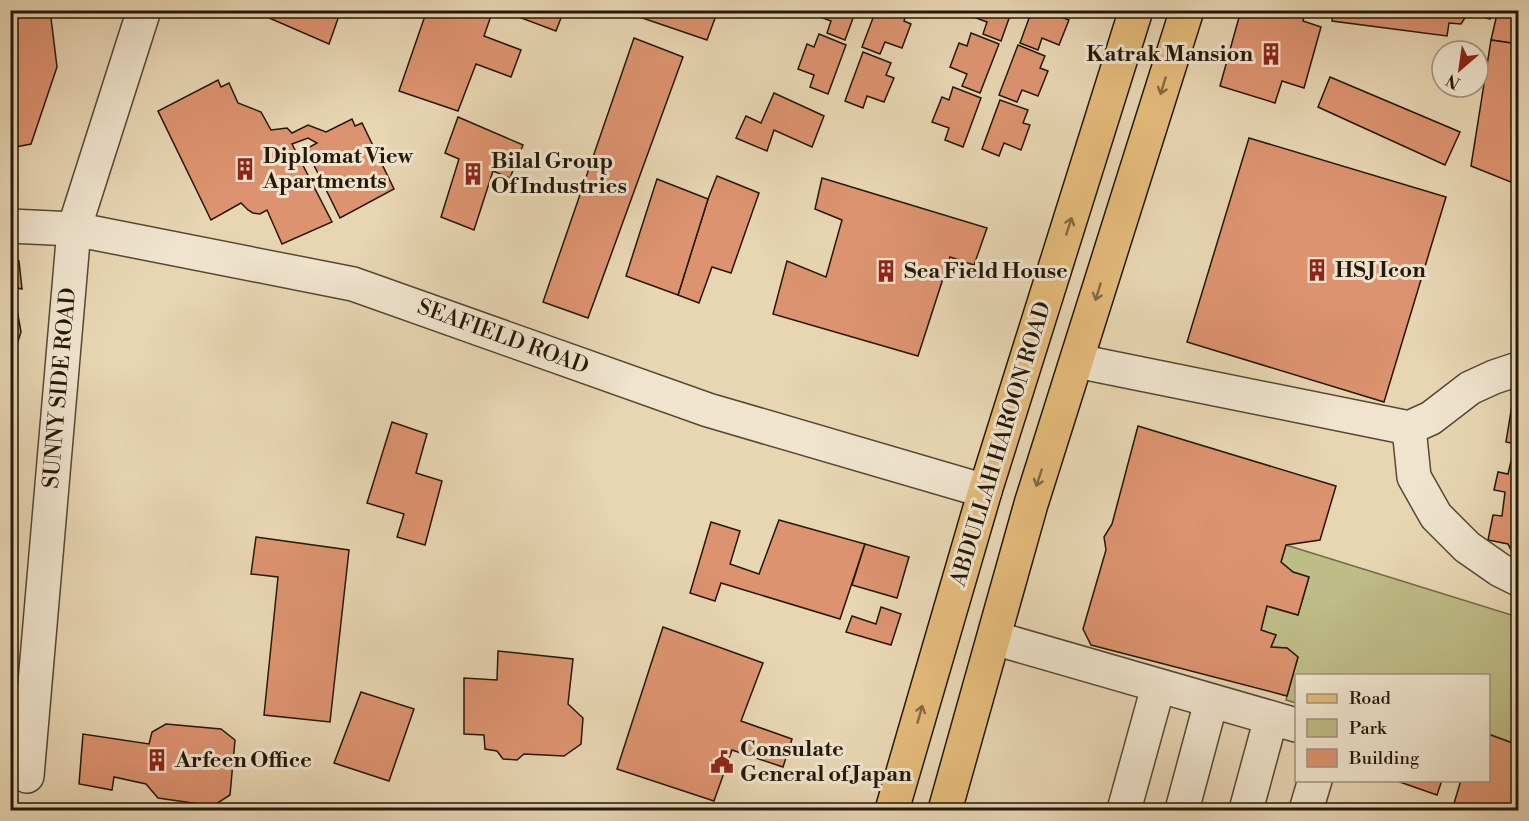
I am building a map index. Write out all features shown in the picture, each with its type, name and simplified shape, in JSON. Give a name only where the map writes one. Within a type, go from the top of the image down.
[{"type":"main road","name":"ABDULLAH HAROON ROAD","points":[[892,810],[985,491],[1136,10]]},
{"type":"main road","name":"ABDULLAH HAROON ROAD","points":[[945,810],[1031,504],[1187,10]]},
{"type":"street","name":"SUNNY SIDE ROAD","points":[[27,776],[74,230],[144,10]]},
{"type":"street","name":"SEAFIELD ROAD","points":[[10,226],[74,230],[352,284],[708,410],[985,491]]},
{"type":"street","points":[[1077,361],[1409,428],[1431,418],[1470,388],[1518,369]]},
{"type":"street","points":[[1409,428],[1414,477],[1436,516],[1467,547],[1500,570],[1518,579]]},
{"type":"street","points":[[993,638],[1158,687],[1284,721],[1246,810]]},
{"type":"street","points":[[1124,810],[1158,687]]},
{"type":"street","points":[[1182,810],[1211,702]]},
{"type":"street","points":[[1306,810],[1314,782]]},
{"type":"green space","points":[[1286,545],[1518,617],[1518,745],[1490,734],[1490,674],[1295,674],[1295,703],[1286,700],[1298,657],[1287,648],[1271,647],[1276,635],[1261,630],[1267,606],[1298,615],[1309,577],[1293,572],[1281,562]]},
{"type":"building","points":[[10,10],[50,10],[57,67],[31,144],[10,148]]},
{"type":"building","points":[[251,10],[341,10],[329,44]]},
{"type":"building","points":[[427,10],[493,10],[484,36],[521,50],[511,77],[476,64],[458,111],[399,91]]},
{"type":"building","points":[[500,10],[564,10],[556,31]]},
{"type":"building","points":[[619,10],[718,10],[707,40]]},
{"type":"building","points":[[816,10],[856,10],[845,40],[827,33],[831,21],[815,15]]},
{"type":"building","points":[[876,10],[907,10],[904,21],[911,24],[902,48],[885,42],[880,54],[862,47]]},
{"type":"building","points":[[973,10],[1012,10],[1001,41],[983,34],[987,22],[971,16]]},
{"type":"building","points":[[1032,10],[1064,10],[1061,17],[1069,20],[1059,45],[1042,38],[1038,50],[1020,43]]},
{"type":"building","name":"Katrak Mansion","points":[[1241,10],[1305,10],[1303,21],[1321,27],[1304,88],[1282,81],[1275,103],[1220,86]]},
{"type":"building","points":[[1333,10],[1491,10],[1490,19],[1468,13],[1461,24],[1449,23],[1447,36],[1332,21]]},
{"type":"building","points":[[1498,10],[1518,10],[1518,44],[1491,40]]},
{"type":"building","points":[[971,33],[999,44],[980,93],[962,86],[967,74],[950,67],[959,43],[967,46]]},
{"type":"building","points":[[819,34],[846,45],[828,94],[810,87],[814,75],[798,69],[807,44],[814,47]]},
{"type":"building","points":[[634,38],[683,57],[588,318],[543,302]]},
{"type":"building","points":[[1491,40],[1518,44],[1518,185],[1471,166],[1482,99],[1490,99]]},
{"type":"building","points":[[1018,45],[1045,56],[1040,68],[1048,71],[1038,96],[1022,90],[1017,102],[999,95]]},
{"type":"building","points":[[863,52],[891,63],[886,75],[894,78],[884,102],[867,96],[863,108],[845,101]]},
{"type":"building","points":[[1330,77],[1460,132],[1445,165],[1318,107]]},
{"type":"building","name":"Diplomat View Apartments","points":[[218,80],[221,87],[229,83],[238,103],[261,112],[271,130],[287,128],[292,133],[308,125],[326,132],[352,119],[355,126],[362,123],[394,189],[340,218],[306,149],[317,143],[308,138],[292,144],[332,222],[282,244],[267,210],[260,214],[253,213],[241,203],[211,220],[158,111]]},
{"type":"building","points":[[953,87],[981,98],[963,147],[945,140],[949,128],[932,122],[942,97],[949,100]]},
{"type":"building","points":[[774,93],[824,116],[812,147],[774,130],[767,151],[736,138],[746,116],[761,123]]},
{"type":"building","points":[[1000,100],[1028,110],[1023,123],[1030,125],[1021,150],[1004,143],[999,156],[982,149]]},
{"type":"building","name":"Bilal Group Of Industries","points":[[458,117],[523,145],[510,178],[493,171],[474,230],[441,217],[459,159],[445,153]]},
{"type":"building","name":"HSJ Icon","points":[[1249,138],[1446,197],[1384,402],[1187,342]]},
{"type":"building","points":[[717,176],[759,193],[731,273],[712,267],[699,303],[678,295]]},
{"type":"building","name":"Sea Field House","points":[[822,178],[987,228],[974,265],[950,257],[918,356],[773,314],[787,261],[826,277],[842,220],[815,209]]},
{"type":"building","points":[[657,179],[708,199],[678,295],[626,276]]},
{"type":"building","points":[[10,261],[19,261],[22,289],[13,287],[21,332],[10,366]]},
{"type":"building","points":[[1512,405],[1518,407],[1518,564],[1508,544],[1488,540],[1493,515],[1502,516],[1505,492],[1494,490],[1498,472],[1508,474],[1515,444],[1506,442]]},
{"type":"building","points":[[392,422],[427,434],[416,473],[442,481],[425,545],[397,537],[404,514],[367,503]]},
{"type":"building","points":[[1138,426],[1336,486],[1320,540],[1286,545],[1281,562],[1293,572],[1309,577],[1298,615],[1267,606],[1261,630],[1276,635],[1271,647],[1287,648],[1298,657],[1287,696],[1091,645],[1083,629],[1106,550],[1104,537],[1112,524]]},
{"type":"building","points":[[779,520],[865,544],[840,619],[721,583],[715,601],[690,593],[711,522],[740,531],[730,564],[759,574]]},
{"type":"building","points":[[256,537],[349,550],[330,722],[264,715],[278,577],[251,574]]},
{"type":"building","points":[[865,544],[909,557],[897,598],[852,585]]},
{"type":"building","points":[[881,607],[901,614],[891,645],[846,632],[852,616],[876,624]]},
{"type":"building","points":[[663,627],[763,663],[741,721],[792,739],[783,767],[732,750],[714,801],[617,769]]},
{"type":"building","points":[[498,651],[573,659],[568,704],[583,718],[581,744],[564,756],[524,754],[517,760],[503,759],[497,751],[485,749],[484,735],[464,734],[464,678],[497,680]]},
{"type":"building","points":[[361,692],[414,709],[389,781],[334,763]]},
{"type":"building","name":"Arfeen Office","points":[[166,724],[221,729],[235,740],[230,795],[213,806],[158,798],[146,784],[114,777],[112,790],[79,784],[83,734],[149,744],[152,732]]},
{"type":"building","points":[[1490,735],[1518,745],[1518,810],[1452,810],[1460,782],[1490,782]]},
{"type":"building","points":[[1400,782],[1441,782],[1437,795]]},
{"type":"place","name":"Katrak Mansion","points":[[1271,54]]},
{"type":"place","name":"Diplomat View Apartments","points":[[245,169]]},
{"type":"place","name":"Bilal Group Of Industries","points":[[473,174]]},
{"type":"place","name":"HSJ Icon","points":[[1317,270]]},
{"type":"place","name":"Sea Field House","points":[[886,271]]},
{"type":"place","name":"Arfeen Office","points":[[157,760]]},
{"type":"place","name":"Consulate General of Japan","points":[[722,762]]}]
